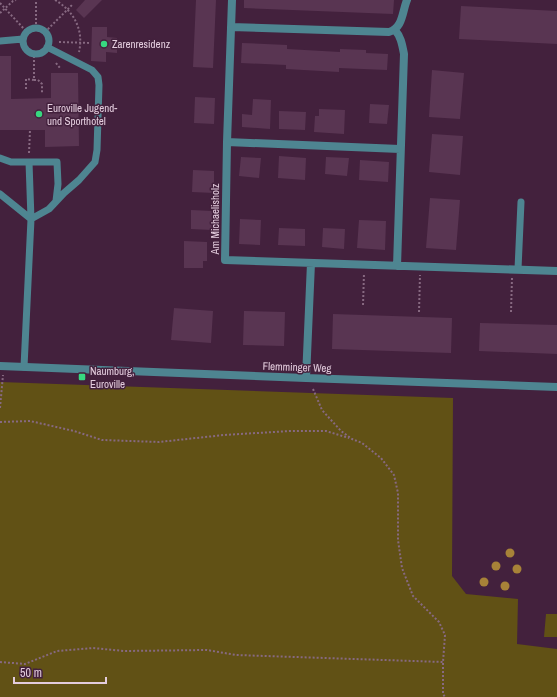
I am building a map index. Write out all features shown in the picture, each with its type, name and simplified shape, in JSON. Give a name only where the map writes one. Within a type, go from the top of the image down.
[{"type":"street","name":"Am Michaelisholz","points":[[232,0],[225,260],[557,271]]},
{"type":"street","points":[[231,27],[389,32],[395,30],[399,26],[407,0]]},
{"type":"street","points":[[395,30],[402,41],[404,54],[397,266]]},
{"type":"street","points":[[227,142],[400,149]]},
{"type":"street","points":[[306,378],[311,263]]},
{"type":"street","name":"Flemminger Weg","points":[[0,366],[557,387]]},
{"type":"lane","points":[[36,28],[45,32],[48,37],[48,44],[42,52],[34,54],[30,53],[24,47],[22,39],[27,31],[36,28]]},
{"type":"lane","points":[[0,41],[22,39]]},
{"type":"lane","points":[[31,218],[49,209],[79,180],[95,162],[97,150],[98,77],[92,70],[48,44]]},
{"type":"lane","points":[[0,158],[11,162],[57,162],[58,184],[56,201]]},
{"type":"lane","points":[[24,367],[31,218],[29,162]]},
{"type":"lane","points":[[0,194],[31,218]]},
{"type":"lane","points":[[516,269],[521,202]]},
{"type":"path","points":[[0,12],[16,0]]},
{"type":"path","points":[[36,0],[36,28]]},
{"type":"path","points":[[55,0],[68,9],[76,21],[79,30],[80,42],[76,61]]},
{"type":"path","points":[[0,3],[27,31]]},
{"type":"path","points":[[45,32],[73,4]]},
{"type":"path","points":[[48,44],[80,42],[91,43]]},
{"type":"path","points":[[34,54],[34,80]]},
{"type":"path","points":[[26,89],[26,79],[38,80],[42,84],[42,94]]},
{"type":"path","points":[[29,162],[30,130]]},
{"type":"path","points":[[363,305],[364,264]]},
{"type":"path","points":[[419,312],[420,266]]},
{"type":"path","points":[[511,312],[516,269]]},
{"type":"path","points":[[0,408],[3,375]]},
{"type":"path","points":[[312,387],[322,410],[341,431],[352,439]]},
{"type":"path","points":[[0,422],[30,421],[74,431],[102,440],[159,442],[224,435],[290,431],[326,431],[362,443],[381,458],[394,475],[398,493],[398,540],[402,568],[413,596],[439,622],[445,635],[443,662],[443,694],[445,697]]},
{"type":"path","points":[[0,662],[25,664],[57,651],[93,648],[124,651],[207,650],[236,655],[443,662]]},
{"type":"shaded area","points":[[0,382],[453,398],[452,576],[466,594],[518,599],[517,644],[557,649],[557,697],[0,697]]},
{"type":"shaded area","points":[[546,614],[557,614],[557,637],[544,637]]},
{"type":"building","points":[[85,0],[102,0],[84,18],[76,10]]},
{"type":"building","points":[[196,0],[216,0],[213,68],[193,67]]},
{"type":"building","points":[[244,0],[394,0],[393,14],[244,8]]},
{"type":"building","points":[[461,6],[557,11],[557,44],[459,39]]},
{"type":"building","name":"Zarenresidenz","points":[[92,27],[107,27],[107,37],[117,38],[117,53],[106,52],[106,62],[91,61]]},
{"type":"building","points":[[242,43],[287,45],[287,49],[340,52],[340,49],[366,50],[366,53],[388,54],[387,70],[339,68],[339,72],[286,69],[286,65],[241,63]]},
{"type":"building","name":"Euroville Jugend- und Sporthotel","points":[[0,56],[11,56],[11,99],[51,98],[51,73],[78,73],[79,146],[45,147],[45,130],[0,130]]},
{"type":"building","points":[[432,70],[464,73],[460,119],[429,117]]},
{"type":"building","points":[[195,97],[215,98],[214,124],[194,123]]},
{"type":"building","points":[[253,99],[271,100],[270,129],[242,127],[242,114],[252,115]]},
{"type":"building","points":[[370,104],[389,105],[387,124],[369,123]]},
{"type":"building","points":[[319,109],[345,110],[344,134],[314,132],[315,116],[319,116]]},
{"type":"building","points":[[279,111],[306,112],[305,130],[279,129]]},
{"type":"building","points":[[432,134],[463,136],[460,175],[429,172]]},
{"type":"building","points":[[279,156],[306,158],[305,180],[278,178]]},
{"type":"building","points":[[241,157],[261,158],[259,178],[239,176]]},
{"type":"building","points":[[326,157],[349,158],[347,176],[325,174]]},
{"type":"building","points":[[360,160],[389,162],[388,182],[359,180]]},
{"type":"building","points":[[193,170],[214,171],[214,193],[192,192]]},
{"type":"building","points":[[430,198],[460,200],[456,250],[426,248]]},
{"type":"building","points":[[191,210],[212,211],[212,230],[191,229]]},
{"type":"building","points":[[240,219],[261,220],[260,245],[239,244]]},
{"type":"building","points":[[359,220],[386,221],[385,250],[357,248]]},
{"type":"building","points":[[279,228],[305,229],[305,246],[278,245]]},
{"type":"building","points":[[323,228],[345,229],[344,249],[322,247]]},
{"type":"building","points":[[184,241],[207,242],[207,261],[203,261],[203,268],[184,268]]},
{"type":"building","points":[[174,308],[213,311],[211,343],[171,340]]},
{"type":"building","points":[[244,311],[285,312],[284,346],[243,345]]},
{"type":"building","points":[[333,314],[452,318],[451,353],[332,349]]},
{"type":"building","points":[[480,323],[557,325],[557,354],[479,351]]},
{"type":"place","name":"Zarenresidenz","points":[[104,44]]},
{"type":"place","name":"Euroville Jugend- und Sporthotel","points":[[39,114]]},
{"type":"place","name":"Naumburg, Euroville","points":[[82,377]]}]
